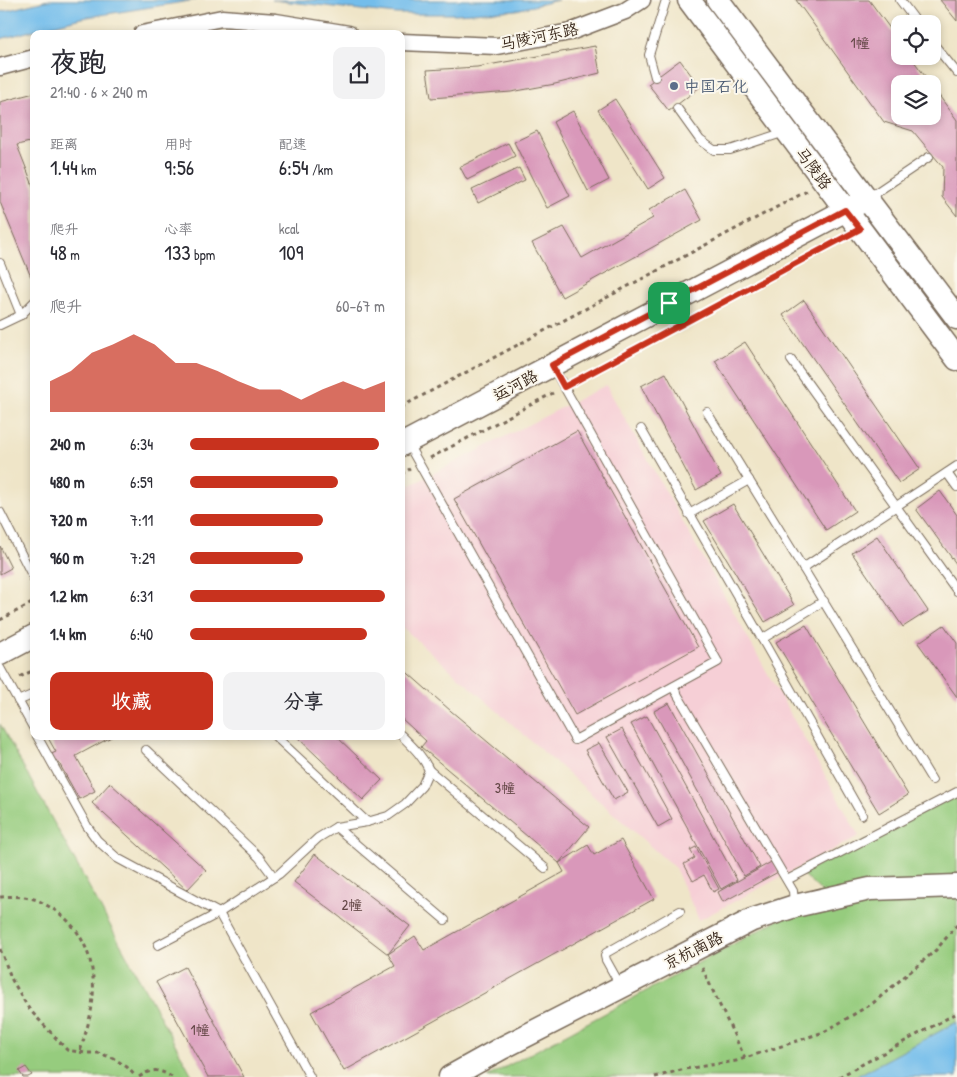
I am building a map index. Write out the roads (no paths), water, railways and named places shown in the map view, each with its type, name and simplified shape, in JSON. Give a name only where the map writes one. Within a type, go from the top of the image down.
[{"type":"street","name":"马陵河东路","points":[[405,42],[497,46],[570,32],[625,11],[642,0]]},
{"type":"street","name":"马陵路","points":[[689,0],[957,359]]},
{"type":"street","name":"马陵路","points":[[730,12],[866,199],[957,318]]},
{"type":"street","points":[[162,30],[222,18],[276,22],[325,30]]},
{"type":"street","points":[[0,67],[30,59]]},
{"type":"street","name":"运河路","points":[[405,442],[866,199]]},
{"type":"street","points":[[0,654],[30,638]]},
{"type":"street","name":"京杭南路","points":[[450,1077],[502,1048],[752,920],[795,906],[870,889],[957,886]]},
{"type":"lane","points":[[655,77],[649,55],[666,0]]},
{"type":"lane","points":[[900,0],[911,15]]},
{"type":"lane","points":[[941,53],[957,73]]},
{"type":"lane","points":[[677,108],[700,140],[714,150],[730,150],[787,131]]},
{"type":"lane","points":[[866,199],[929,157]]},
{"type":"lane","points":[[0,263],[21,315]]},
{"type":"lane","points":[[0,325],[21,315],[30,306]]},
{"type":"lane","points":[[791,360],[957,591]]},
{"type":"lane","points":[[405,444],[419,464],[575,740],[718,662],[552,365]]},
{"type":"lane","points":[[707,412],[932,780]]},
{"type":"lane","points":[[641,429],[862,815]]},
{"type":"lane","points":[[803,568],[957,466]]},
{"type":"lane","points":[[947,473],[957,487]]},
{"type":"lane","points":[[689,514],[749,480]]},
{"type":"lane","points":[[0,512],[30,571]]},
{"type":"lane","points":[[762,639],[824,602]]},
{"type":"lane","points":[[0,668],[30,723]]},
{"type":"lane","points":[[673,687],[787,880],[793,891],[795,906]]},
{"type":"lane","points":[[18,701],[30,696]]},
{"type":"lane","points":[[405,739],[426,762],[429,770],[545,868]]},
{"type":"lane","points":[[40,740],[86,826],[97,840],[117,858],[219,913],[310,1077]]},
{"type":"lane","points":[[279,740],[367,822]]},
{"type":"lane","points":[[146,750],[259,857],[274,877]]},
{"type":"lane","points":[[158,945],[219,913],[279,874],[318,838],[336,827],[367,822],[388,816],[405,804],[422,786],[429,770]]},
{"type":"lane","points":[[787,880],[957,792]]},
{"type":"lane","points":[[336,827],[445,920]]},
{"type":"lane","points":[[622,987],[606,960],[606,953],[680,911]]},
{"type":"water","points":[[49,0],[196,0],[81,18],[0,39],[0,12]]},
{"type":"water","points":[[272,0],[558,0],[516,10],[456,14],[397,14]]},
{"type":"water","points":[[957,1022],[957,1077],[855,1077]]},
{"type":"place","name":"中国石化","points":[[674,86]]}]
